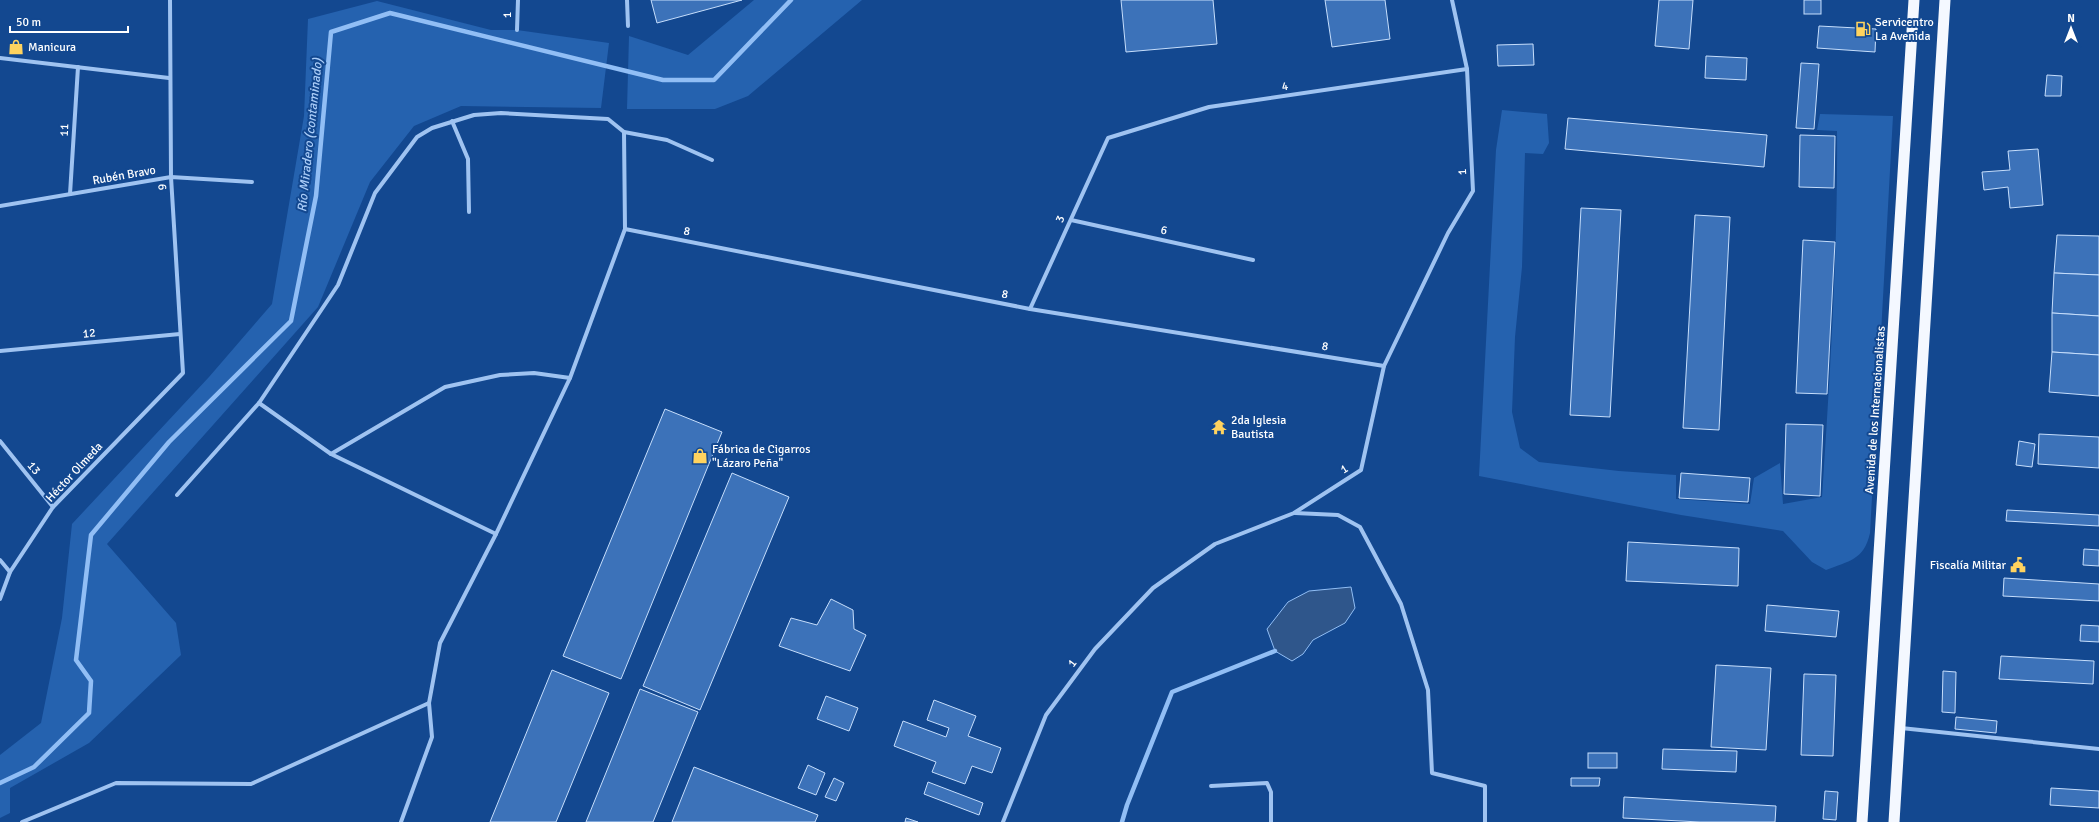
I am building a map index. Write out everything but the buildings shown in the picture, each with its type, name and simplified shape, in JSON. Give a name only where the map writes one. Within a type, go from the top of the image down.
[{"type":"highway","name":"Avenida de los Internacionalistas","points":[[1862,822],[1914,0]]},
{"type":"highway","points":[[1894,822],[1945,0]]},
{"type":"street","name":"9","points":[[170,0],[169,78],[171,177],[182,373]]},
{"type":"street","name":"1","points":[[517,30],[518,0]]},
{"type":"street","points":[[627,0],[628,26]]},
{"type":"street","name":"1","points":[[1003,822],[1046,715],[1095,649],[1153,588],[1215,544],[1294,513],[1361,470],[1384,366],[1448,233],[1473,191],[1467,69],[1452,0]]},
{"type":"street","points":[[0,58],[169,78]]},
{"type":"street","name":"11","points":[[70,194],[78,67]]},
{"type":"street","name":"4","points":[[1108,138],[1209,107],[1467,69]]},
{"type":"street","points":[[177,496],[259,402],[338,285],[375,194],[393,167],[417,137],[432,128],[474,115],[501,113],[608,119],[624,132],[667,140],[712,160]]},
{"type":"street","points":[[452,121],[468,159],[469,212]]},
{"type":"street","points":[[401,822],[432,737],[429,704],[440,643],[496,534],[570,378],[624,229],[624,132]]},
{"type":"street","name":"3","points":[[1030,309],[1108,138]]},
{"type":"street","name":"Rubén Bravo","points":[[0,206],[171,177],[252,182]]},
{"type":"street","name":"6","points":[[1071,220],[1253,260]]},
{"type":"street","name":"8","points":[[624,229],[1030,309],[1384,366]]},
{"type":"street","name":"12","points":[[0,351],[180,334]]},
{"type":"street","name":"Héctor Olmeda","points":[[0,598],[10,572],[53,508],[182,373]]},
{"type":"street","points":[[331,454],[445,387],[500,375],[534,373],[570,378]]},
{"type":"street","points":[[259,402],[331,454],[496,534]]},
{"type":"street","name":"13","points":[[0,441],[53,508]]},
{"type":"street","points":[[1294,513],[1338,515],[1360,527],[1401,604],[1428,690],[1432,773],[1486,786],[1485,822]]},
{"type":"street","points":[[0,560],[10,572]]},
{"type":"street","points":[[22,822],[116,782],[251,784],[429,704]]},
{"type":"street","points":[[1900,728],[2099,749]]},
{"type":"street","points":[[1211,786],[1267,783],[1271,792],[1271,822]]},
{"type":"shaded area","points":[[754,0],[862,0],[748,96],[715,109],[627,109],[629,36],[688,55]]},
{"type":"shaded area","points":[[377,1],[491,30],[517,30],[609,43],[601,108],[461,106],[414,126],[370,182],[318,307],[107,544],[176,623],[181,655],[89,743],[10,788],[10,813],[0,818],[0,755],[41,723],[62,618],[72,524],[209,377],[272,304],[304,116],[308,19]]},
{"type":"shaded area","points":[[1502,110],[1547,114],[1549,143],[1543,154],[1525,153],[1522,267],[1515,337],[1512,412],[1520,448],[1539,462],[1619,471],[1676,475],[1676,499],[1750,504],[1754,478],[1780,463],[1783,504],[1822,497],[1831,360],[1835,268],[1837,131],[1817,130],[1820,114],[1893,116],[1870,533],[1864,549],[1860,554],[1848,561],[1826,570],[1812,562],[1783,531],[1681,515],[1479,476],[1496,150]]},
{"type":"shaded area","points":[[1351,587],[1355,608],[1345,623],[1313,640],[1303,654],[1292,661],[1275,651],[1267,629],[1288,602],[1309,591]]},
{"type":"waterway","name":"Río Miradero (contaminado)","points":[[0,783],[34,767],[89,713],[91,681],[76,660],[91,535],[169,442],[291,321],[316,196],[331,32],[390,13],[663,80],[714,80],[791,0]]},
{"type":"waterway","points":[[1122,822],[1127,805],[1172,692],[1275,651]]},
{"type":"place","name":"Servicentro La Avenida","points":[[1863,29]]},
{"type":"place","name":"Manicura","points":[[16,47]]},
{"type":"place","name":"2da Iglesia Bautista","points":[[1219,427]]},
{"type":"place","name":"Fábrica de Cigarros \"Lázaro Peña\"","points":[[700,456]]},
{"type":"place","name":"Fiscalía Militar","points":[[2018,565]]}]
